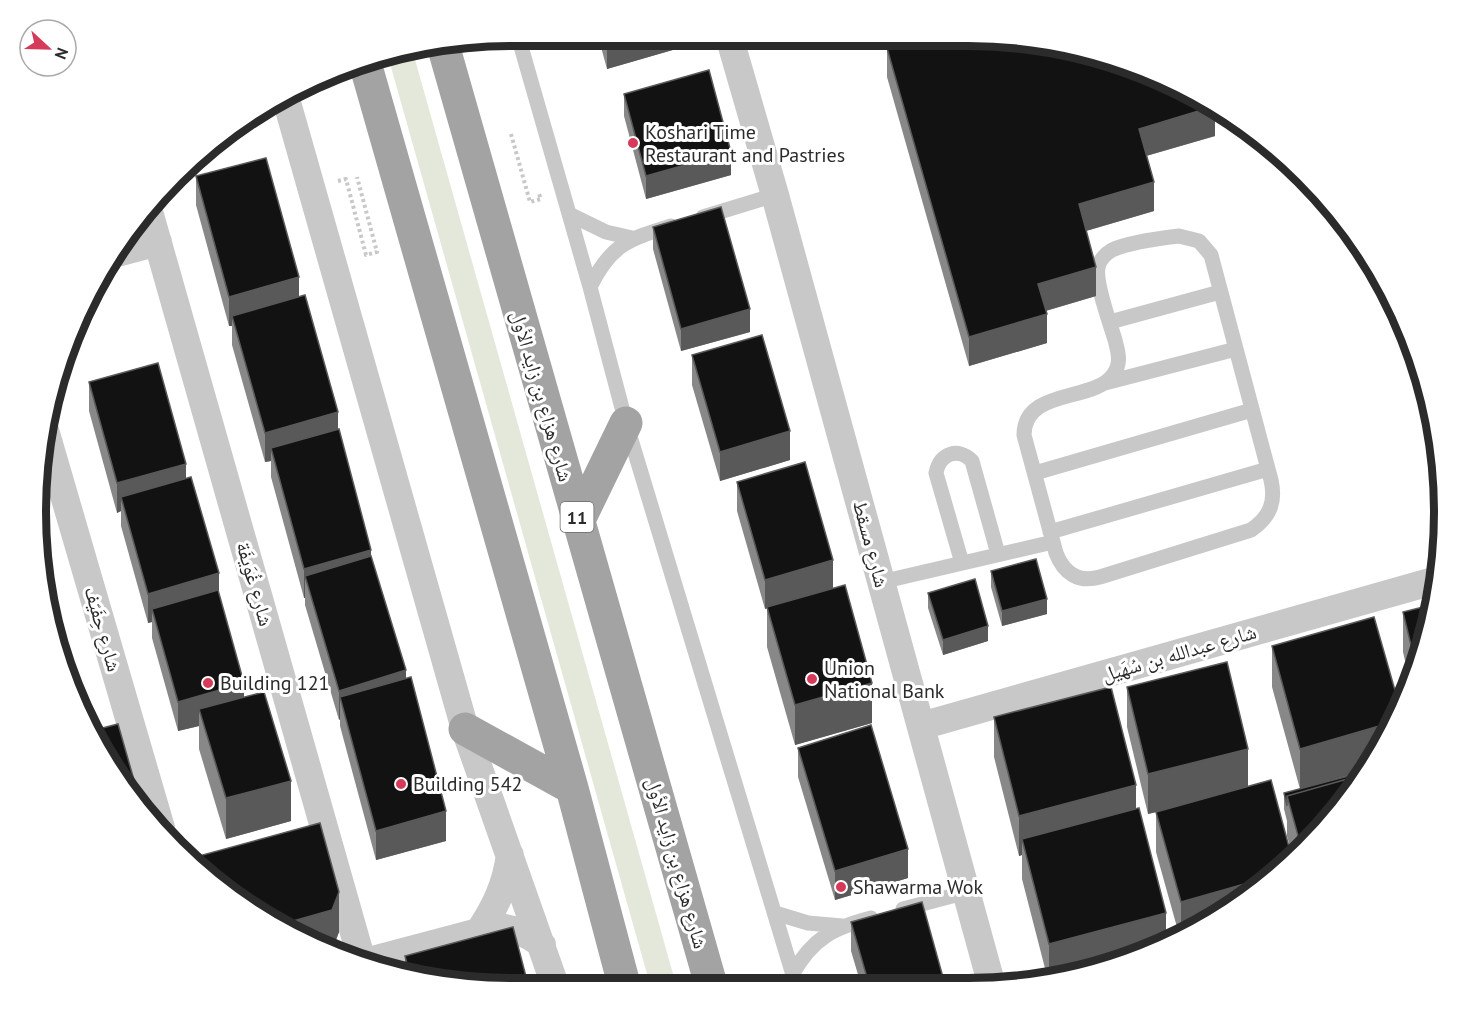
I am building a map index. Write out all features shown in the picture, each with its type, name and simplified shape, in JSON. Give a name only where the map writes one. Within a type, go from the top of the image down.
[{"type":"main road","name":"شارع هزاع بن زايد الأول","points":[[445,51],[709,978]]},
{"type":"main road","points":[[367,70],[572,788],[622,978]]},
{"type":"main road","points":[[578,522],[626,423]]},
{"type":"main road","points":[[465,729],[572,788]]},
{"type":"street","name":"شارع مسقط","points":[[732,46],[990,977]]},
{"type":"street","points":[[288,105],[465,729],[553,978]]},
{"type":"street","name":"شارع غُوَيفَة","points":[[151,219],[316,841],[359,952]]},
{"type":"street","points":[[127,250],[158,242]]},
{"type":"street","name":"شارع حِفَيّف","points":[[50,449],[156,812]]},
{"type":"street","name":"شارع عبدالله بن سُهَيل","points":[[921,726],[1428,582]]},
{"type":"street","points":[[480,930],[501,895],[510,855]]},
{"type":"street","points":[[378,958],[497,927],[514,929],[530,935],[543,946]]},
{"type":"lane","points":[[521,46],[590,287],[626,423],[794,978]]},
{"type":"lane","points":[[590,287],[603,264],[632,238],[775,195]]},
{"type":"lane","points":[[569,214],[606,232],[632,238]]},
{"type":"lane","points":[[1104,383],[1114,374],[1119,360],[1099,284],[1098,267],[1106,254],[1113,250],[1169,237],[1189,237],[1199,241],[1211,255],[1220,292],[1236,348],[1274,491],[1273,503],[1268,514],[1251,530],[1091,580],[1073,576],[1059,563],[1024,435],[1029,415],[1040,406],[1104,383],[1236,348]]},
{"type":"lane","points":[[1110,322],[1220,292]]},
{"type":"lane","points":[[1035,473],[1252,410]]},
{"type":"lane","points":[[962,563],[936,473],[942,458],[950,454],[966,455],[972,461],[998,555]]},
{"type":"lane","points":[[881,582],[998,555],[1268,469]]},
{"type":"lane","points":[[796,978],[813,945],[831,931],[967,892]]},
{"type":"lane","points":[[775,913],[808,923],[842,926]]},
{"type":"path","points":[[511,134],[530,202],[541,199],[537,188]]},
{"type":"path","points":[[346,179],[366,255],[377,252],[357,177]]},
{"type":"shaded area","points":[[414,57],[674,978],[648,978],[390,63],[392,62]]},
{"type":"building","points":[[894,46],[998,47],[1059,55],[1118,71],[1202,110],[1139,129],[1154,182],[1079,204],[1096,267],[1038,284],[1047,314],[969,337],[887,48]]},
{"type":"building","points":[[709,70],[731,152],[646,176],[624,94]]},
{"type":"building","points":[[266,158],[299,277],[229,297],[196,176]]},
{"type":"building","points":[[721,207],[750,309],[681,329],[653,227]]},
{"type":"building","points":[[305,295],[338,412],[265,433],[232,316]]},
{"type":"building","points":[[762,335],[790,431],[720,452],[692,355]]},
{"type":"building","points":[[158,363],[186,464],[117,483],[89,382]]},
{"type":"building","points":[[339,429],[371,550],[304,569],[271,448]]},
{"type":"building","points":[[805,462],[833,560],[765,580],[737,482]]},
{"type":"building","points":[[191,477],[219,573],[148,594],[121,497]]},
{"type":"building","points":[[371,556],[406,670],[339,691],[305,576]]},
{"type":"building","points":[[1036,559],[1047,599],[1002,611],[991,571]]},
{"type":"building","points":[[975,579],[988,626],[943,640],[928,593]]},
{"type":"building","points":[[845,585],[872,683],[795,705],[767,607]]},
{"type":"building","points":[[218,590],[244,683],[178,702],[152,609]]},
{"type":"building","points":[[1424,607],[1412,651],[1403,612]]},
{"type":"building","points":[[1374,617],[1396,694],[1381,725],[1300,749],[1272,646]]},
{"type":"building","points":[[1227,662],[1248,749],[1148,774],[1127,687]]},
{"type":"building","points":[[411,677],[446,811],[376,831],[340,697]]},
{"type":"building","points":[[1111,687],[1136,785],[1019,816],[994,717]]},
{"type":"building","points":[[264,692],[291,781],[226,798],[199,709]]},
{"type":"building","points":[[118,724],[135,785],[125,771],[100,729]]},
{"type":"building","points":[[871,725],[908,849],[835,871],[798,748]]},
{"type":"building","points":[[1352,775],[1349,778],[1287,796],[1287,806],[1284,793]]},
{"type":"building","points":[[1349,778],[1318,819],[1299,839],[1287,796]]},
{"type":"building","points":[[1271,780],[1289,848],[1249,883],[1181,902],[1156,812]]},
{"type":"building","points":[[1139,808],[1166,913],[1049,944],[1022,839]]},
{"type":"building","points":[[320,823],[339,892],[332,910],[291,921],[253,899],[199,856]]},
{"type":"building","points":[[922,902],[943,978],[867,978],[851,922]]},
{"type":"building","points":[[513,927],[526,978],[482,977],[421,969],[407,966],[405,956]]},
{"type":"place","name":"Koshari Time Restaurant and Pastries","points":[[633,143]]},
{"type":"place","name":"Union National Bank","points":[[812,679]]},
{"type":"place","name":"Building 121","points":[[208,683]]},
{"type":"place","name":"Building 542","points":[[401,784]]},
{"type":"place","name":"Shawarma Wok","points":[[841,887]]}]
